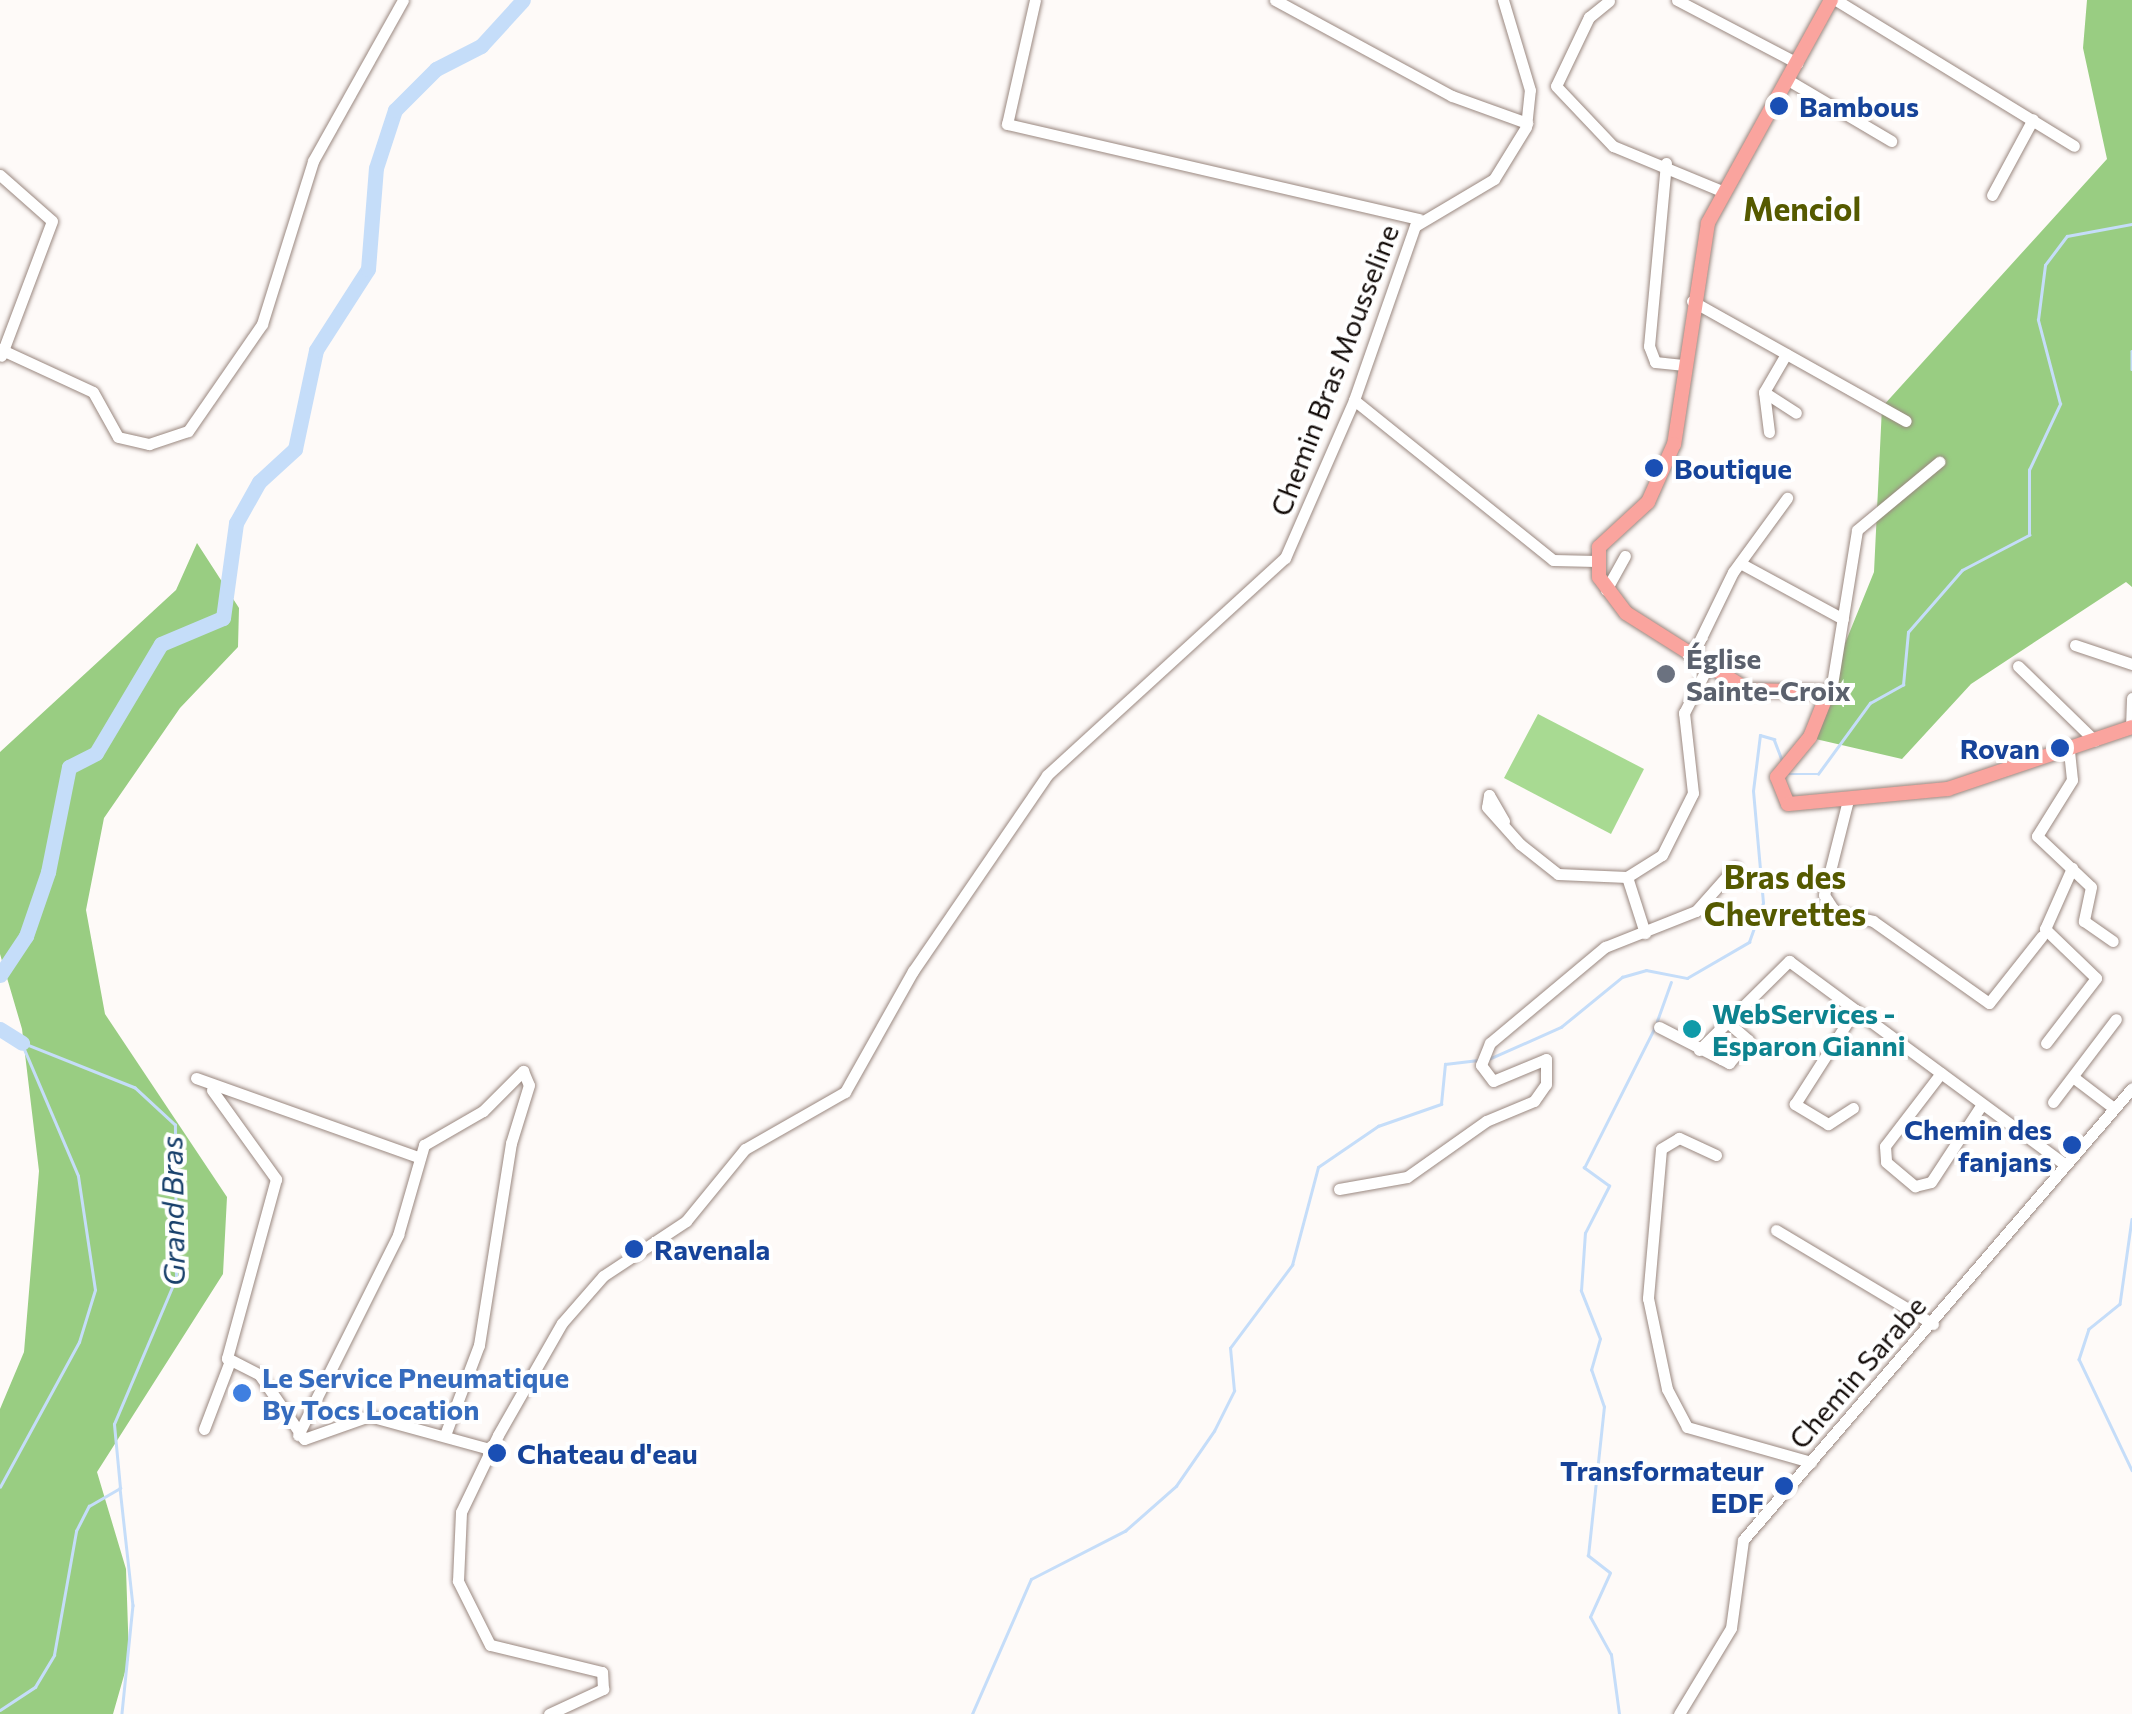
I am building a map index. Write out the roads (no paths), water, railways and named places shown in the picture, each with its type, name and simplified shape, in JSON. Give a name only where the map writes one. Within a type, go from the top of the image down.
[{"type":"main road","points":[[1834,0],[1724,192],[1701,241],[1674,444],[1655,490],[1596,561],[1606,590],[1694,654],[1758,694],[1820,688],[1829,701],[1800,751],[1781,771],[1775,788],[1788,804],[1948,789],[2131,728]]},
{"type":"street","points":[[0,175],[52,221],[1,352],[93,392],[118,437],[149,444],[188,431],[262,324],[314,161],[403,0]]},
{"type":"street","points":[[1036,0],[1034,32],[1004,114],[1012,127],[1419,219]]},
{"type":"street","points":[[1275,0],[1452,96],[1527,123],[1530,90],[1502,0]]},
{"type":"street","points":[[1677,0],[1797,64]]},
{"type":"street","points":[[1834,0],[2074,146]]},
{"type":"street","points":[[1609,2],[1589,17],[1556,86],[1613,146],[1666,163],[1724,192]]},
{"type":"street","points":[[1788,80],[1891,141]]},
{"type":"street","points":[[1992,195],[2033,119]]},
{"type":"street","name":"Chemin Bras Mousseline","points":[[548,1714],[606,1682],[595,1666],[502,1650],[478,1634],[455,1555],[461,1512],[490,1450],[562,1323],[603,1276],[686,1221],[745,1149],[845,1092],[913,971],[1047,776],[1268,579],[1298,535],[1354,400],[1419,219],[1494,179],[1527,123]]},
{"type":"street","points":[[1666,163],[1649,346],[1655,362],[1685,365]]},
{"type":"street","points":[[1692,301],[1906,421]]},
{"type":"street","points":[[1769,432],[1764,392],[1786,354]]},
{"type":"street","points":[[1764,392],[1796,412]]},
{"type":"street","points":[[1354,400],[1553,560],[1596,561]]},
{"type":"street","points":[[1829,701],[1864,518],[1939,462]]},
{"type":"street","points":[[1694,654],[1740,563],[1787,498]]},
{"type":"street","points":[[1606,590],[1625,556]]},
{"type":"street","points":[[1740,563],[1843,618]]},
{"type":"street","points":[[2075,644],[2132,664]]},
{"type":"street","points":[[1504,822],[1558,874],[1627,877],[1662,855],[1684,824],[1692,793],[1684,713],[1709,664]]},
{"type":"street","points":[[2018,666],[2094,741]]},
{"type":"street","points":[[2131,728],[2132,698]]},
{"type":"street","points":[[2070,751],[2072,780],[2037,834],[2094,891],[2084,921],[2113,940]]},
{"type":"street","points":[[1848,800],[1824,904],[1873,921],[1989,1003],[2042,936]]},
{"type":"street","points":[[1339,1188],[1407,1177],[1486,1120],[1534,1100],[1546,1084],[1546,1059],[1493,1080],[1482,1069],[1483,1052],[1616,941],[1696,911],[1734,867]]},
{"type":"street","points":[[2046,1042],[2096,978],[2045,929],[2072,868]]},
{"type":"street","points":[[1627,877],[1645,933]]},
{"type":"street","points":[[1699,1050],[1723,1018],[1762,996],[1789,961],[2064,1164]]},
{"type":"street","points":[[1853,1108],[1828,1124],[1795,1104],[1856,1010]]},
{"type":"street","points":[[1659,1027],[1720,1062],[1736,1059],[1748,1037],[1723,1018]]},
{"type":"street","points":[[2053,1102],[2116,1018]]},
{"type":"street","points":[[298,1435],[398,1235],[418,1157],[523,1071],[529,1086],[511,1143],[480,1346],[445,1434]]},
{"type":"street","points":[[1942,1074],[1885,1146],[1886,1162],[1916,1186],[1931,1182],[1982,1104]]},
{"type":"street","points":[[2073,1077],[2111,1106]]},
{"type":"street","points":[[196,1078],[212,1090],[276,1179],[244,1307],[225,1347],[230,1361],[270,1386],[298,1435]]},
{"type":"street","name":"Chemin Sarabe","points":[[1679,1714],[1731,1628],[1742,1591],[1736,1550],[1933,1324],[2111,1106],[2132,1088]]},
{"type":"street","points":[[212,1090],[418,1157]]},
{"type":"street","points":[[1716,1155],[1678,1138],[1661,1148],[1648,1298],[1667,1389],[1688,1428],[1811,1462]]},
{"type":"street","points":[[1776,1230],[1933,1324]]},
{"type":"street","points":[[204,1429],[230,1361]]},
{"type":"street","points":[[298,1435],[318,1438],[369,1416],[445,1434],[490,1450]]},
{"type":"waterway","points":[[0,975],[26,936],[48,872],[69,767],[96,753],[161,644],[223,618],[236,523],[259,482],[295,449],[316,350],[368,269],[376,168],[395,110],[436,69],[481,46],[523,0]]},
{"type":"waterway","name":"Bras des Chevrettes","points":[[1789,774],[1818,774],[1870,703],[1903,685],[1908,632],[1962,570],[2029,535],[2029,470],[2060,404],[2038,320],[2045,265],[2067,236],[2132,224]]},
{"type":"waterway","points":[[2132,351],[2132,369]]},
{"type":"waterway","name":"Bras des Chevrettes","points":[[1489,1059],[1561,1027],[1622,977],[1646,970],[1687,978],[1749,942],[1763,903],[1753,791],[1760,735],[1774,739],[1783,763]]},
{"type":"waterway","points":[[1657,1021],[1671,982]]},
{"type":"waterway","points":[[0,1029],[22,1043]]},
{"type":"waterway","points":[[1619,1714],[1611,1655],[1590,1617],[1610,1573],[1588,1556],[1604,1407],[1591,1370],[1600,1339],[1581,1291],[1585,1233],[1609,1186],[1584,1168],[1654,1029]]},
{"type":"waterway","name":"Grand Bras","points":[[0,1710],[35,1687],[54,1655],[76,1531],[89,1506],[120,1488],[114,1424],[176,1278],[175,1125],[135,1088],[22,1043]]},
{"type":"waterway","points":[[0,1487],[79,1342],[95,1290],[78,1176],[23,1047]]},
{"type":"waterway","name":"Bras des Chevrettes","points":[[972,1714],[1031,1579],[1125,1531],[1176,1486],[1214,1431],[1234,1391],[1230,1348],[1292,1265],[1318,1167],[1378,1126],[1441,1104],[1445,1064],[1476,1060]]},
{"type":"waterway","points":[[2132,1219],[2120,1304],[2089,1329],[2079,1359],[2132,1470]]},
{"type":"waterway","points":[[120,1488],[133,1605],[122,1714]]},
{"type":"place","name":"Bambous","points":[[1779,106]]},
{"type":"place","name":"Boutique","points":[[1654,468]]},
{"type":"place","name":"Église Sainte-Croix","points":[[1666,674]]},
{"type":"place","name":"Rovan","points":[[2060,748]]},
{"type":"place","name":"WebServices - Esparon Gianni","points":[[1692,1029]]},
{"type":"place","name":"Chemin des fanjans","points":[[2072,1145]]},
{"type":"place","name":"Ravenala","points":[[634,1249]]},
{"type":"place","name":"Le Service Pneumatique By Tocs Location","points":[[242,1393]]},
{"type":"place","name":"Chateau d'eau","points":[[497,1453]]},
{"type":"place","name":"Transformateur EDF","points":[[1784,1486]]},
{"type":"district","name":"Menciol","points":[[1802,208]]},
{"type":"district","name":"Bras des Chevrettes","points":[[1785,896]]}]
